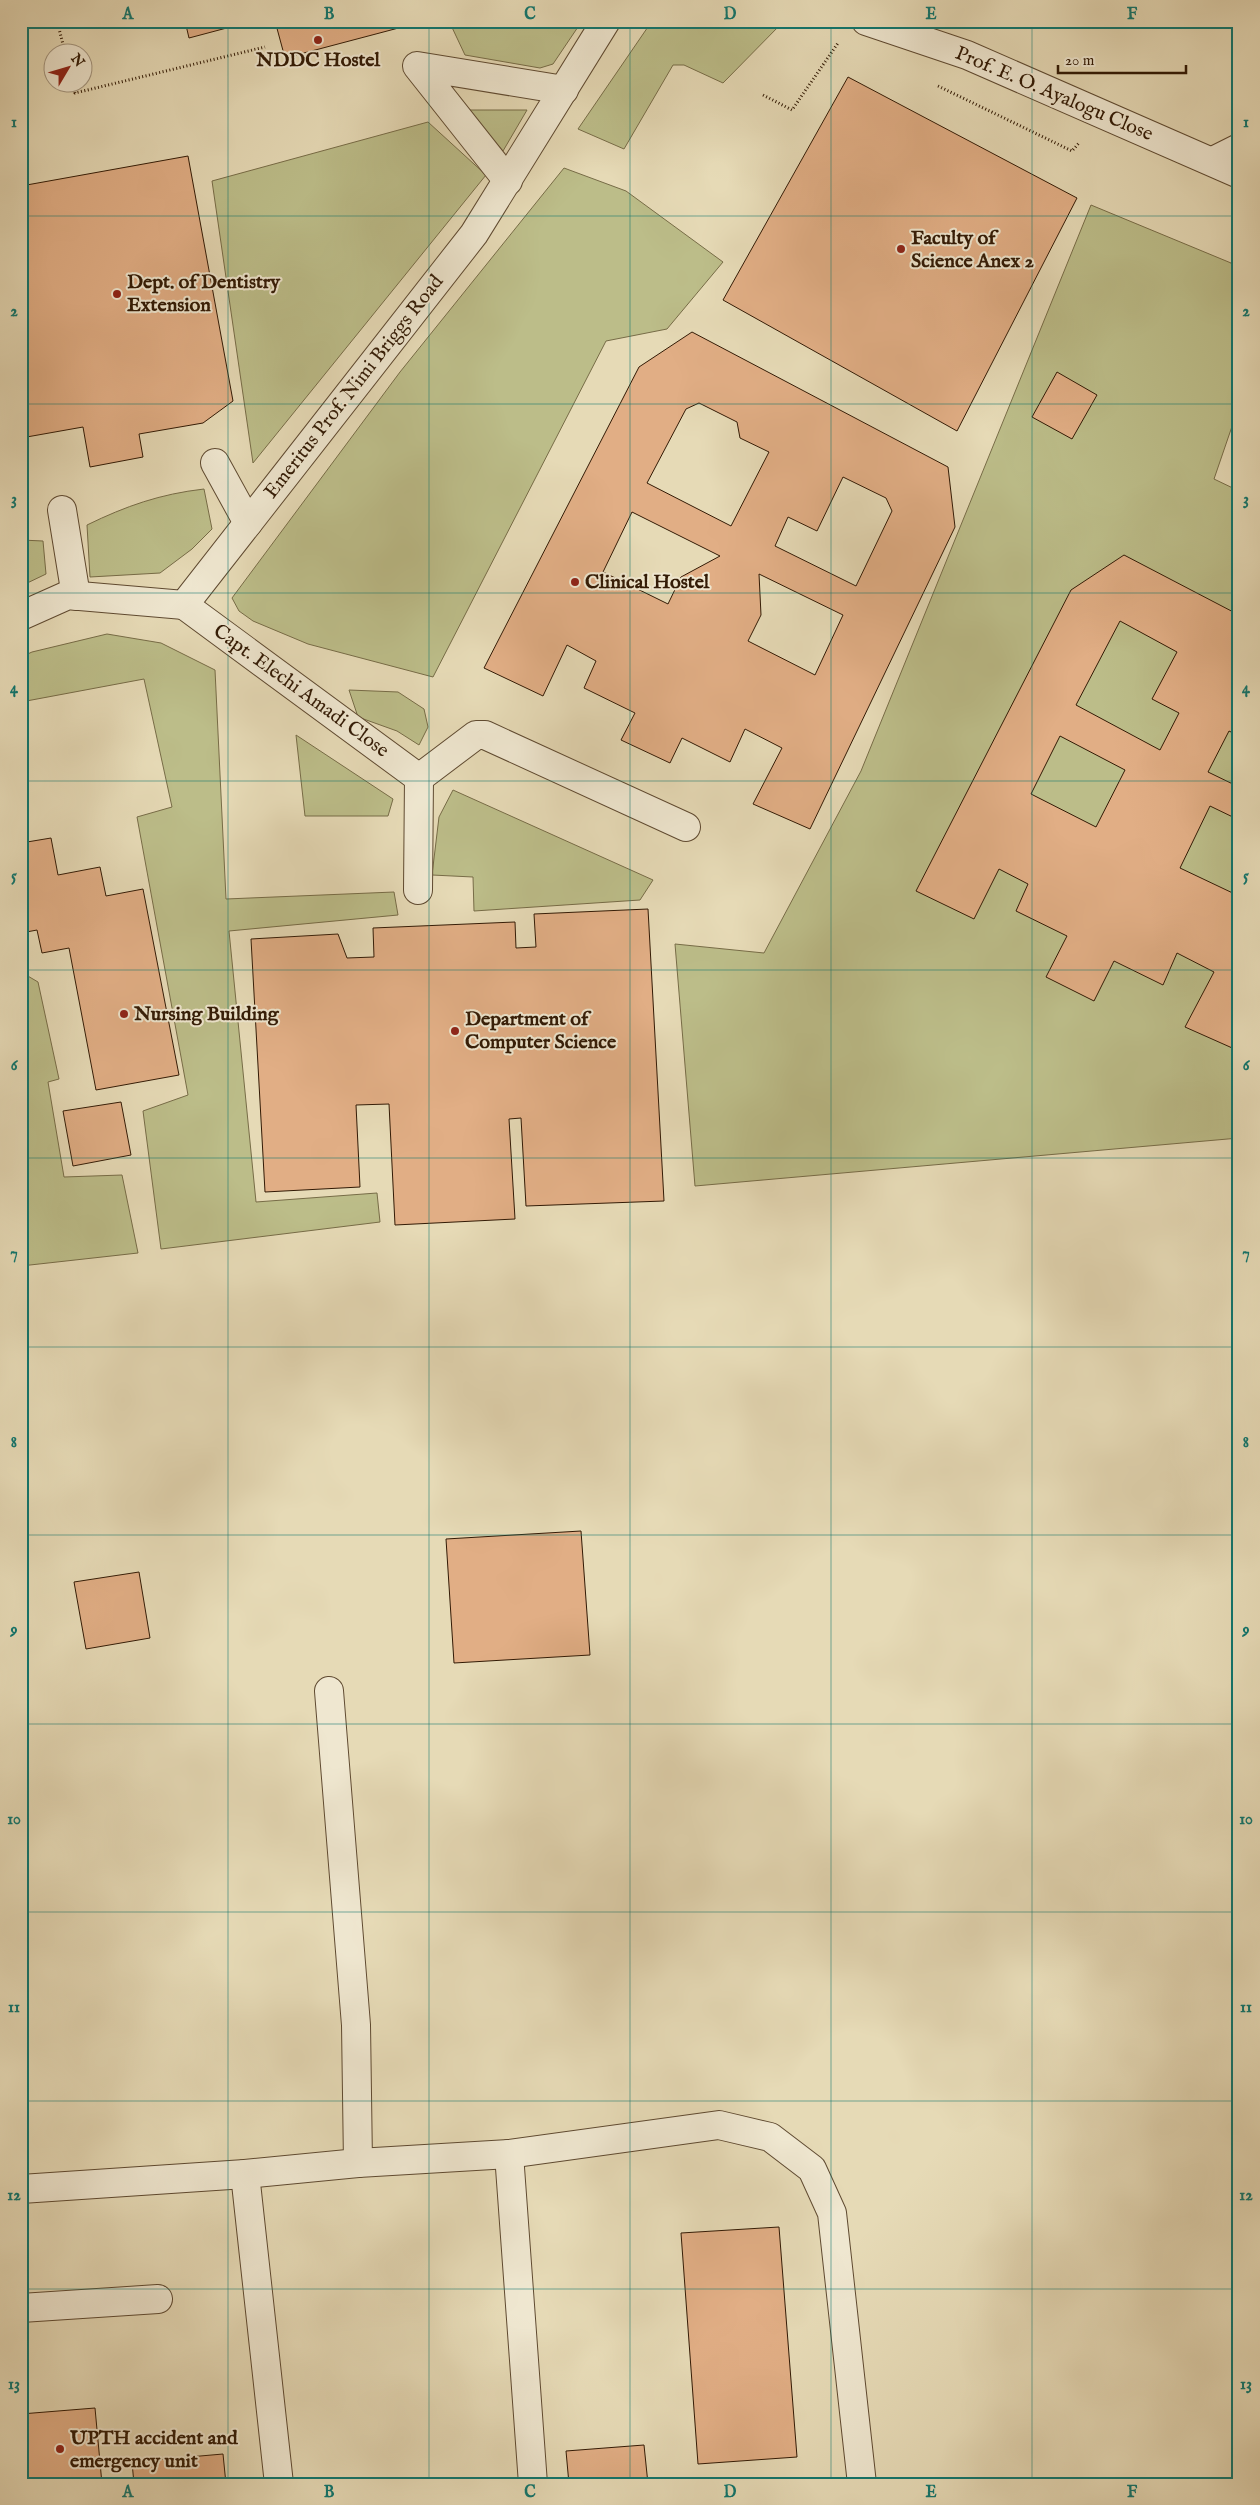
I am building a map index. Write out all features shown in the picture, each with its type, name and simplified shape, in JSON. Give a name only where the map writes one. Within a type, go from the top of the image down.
[{"type":"street","name":"Emeritus Prof. Nimi Briggs Road","points":[[184,605],[474,234],[606,21]]},
{"type":"street","name":"Prof. E. O. Ayalogu Close","points":[[866,21],[967,56],[1213,161],[1239,174]]},
{"type":"street","points":[[508,181],[417,66],[564,90]]},
{"type":"street","points":[[1213,161],[1239,148]]},
{"type":"street","points":[[215,463],[248,523]]},
{"type":"street","points":[[62,510],[76,596]]},
{"type":"street","points":[[21,616],[68,595],[184,605]]},
{"type":"street","name":"Capt. Elechi Amadi Close","points":[[184,605],[419,778]]},
{"type":"street","points":[[418,890],[419,778],[476,735],[485,734],[686,827]]},
{"type":"street","points":[[329,1691],[356,2025],[358,2163]]},
{"type":"street","points":[[21,2189],[245,2174],[358,2163],[509,2154],[718,2125],[770,2137],[812,2169],[832,2213],[862,2484]]},
{"type":"street","points":[[509,2154],[533,2484]]},
{"type":"street","points":[[245,2174],[279,2484]]},
{"type":"street","points":[[21,2308],[158,2299]]},
{"type":"path","points":[[57,21],[62,42]]},
{"type":"path","points":[[763,95],[792,110],[841,39]]},
{"type":"path","points":[[92,90],[265,47]]},
{"type":"path","points":[[930,82],[1072,151],[1103,114]]},
{"type":"green space","points":[[449,21],[582,21],[553,64],[540,68],[465,55]]},
{"type":"green space","points":[[652,21],[773,21],[781,24],[723,83],[684,65],[673,65],[624,149],[578,129]]},
{"type":"green space","points":[[466,110],[527,110],[503,151]]},
{"type":"green space","points":[[428,122],[486,175],[253,463],[212,181]]},
{"type":"green space","points":[[564,168],[626,191],[723,262],[667,329],[606,341],[433,677],[308,644],[253,621],[239,611],[232,598],[400,372]]},
{"type":"green space","points":[[1091,205],[1231,263],[1239,278],[1239,406],[1214,479],[1239,491],[1239,1138],[695,1186],[675,944],[764,953],[861,771]]},
{"type":"green space","points":[[204,489],[212,529],[192,549],[160,573],[90,577],[87,525],[144,502],[173,494]]},
{"type":"green space","points":[[21,540],[43,541],[46,574],[21,586]]},
{"type":"green space","points":[[107,634],[161,643],[215,670],[226,899],[394,892],[398,915],[229,931],[256,1202],[377,1193],[380,1222],[161,1249],[143,1111],[188,1095],[137,817],[172,807],[144,679],[21,702],[21,657],[32,652]]},
{"type":"green space","points":[[349,690],[398,692],[424,709],[428,727],[419,745],[397,731],[358,717]]},
{"type":"green space","points":[[296,735],[393,799],[388,816],[305,816]]},
{"type":"green space","points":[[453,790],[653,880],[640,900],[474,911],[473,877],[432,875],[439,817]]},
{"type":"green space","points":[[21,972],[38,982],[59,1079],[48,1082],[64,1177],[122,1175],[138,1253],[21,1266]]},
{"type":"building","name":"NDDC Hostel","points":[[185,21],[253,21],[189,38]]},
{"type":"building","name":"NDDC Hostel","points":[[275,21],[425,21],[285,58]]},
{"type":"building","name":"Faculty of Science Anex 2","points":[[848,77],[1077,198],[957,431],[723,300]]},
{"type":"building","name":"Dept. of Dentistry Extension","points":[[188,156],[233,401],[203,423],[139,434],[143,457],[90,467],[83,427],[21,438],[21,186]]},
{"type":"building","name":"Clinical Hostel","points":[[692,332],[948,467],[955,527],[810,829],[753,804],[782,748],[745,729],[730,762],[682,738],[670,763],[621,740],[635,713],[584,688],[596,661],[567,645],[543,696],[484,668],[639,367]],"holes":[[[699,403],[737,422],[740,438],[769,452],[731,526],[647,483],[686,409]],[[843,477],[886,498],[892,511],[856,586],[775,546],[788,517],[817,531]],[[632,512],[720,556],[681,577],[668,604],[603,572]],[[759,574],[843,615],[815,675],[748,641],[761,615]]]},
{"type":"building","points":[[1057,372],[1097,395],[1072,439],[1032,417]]},
{"type":"building","points":[[1124,555],[1239,615],[1239,736],[1229,731],[1208,772],[1239,787],[1239,820],[1210,806],[1180,868],[1239,896],[1239,1051],[1185,1027],[1214,972],[1177,953],[1163,985],[1114,961],[1094,1001],[1046,977],[1067,936],[1016,911],[1028,884],[999,869],[974,919],[916,891],[1071,590]],"holes":[[[1120,621],[1177,652],[1152,699],[1179,713],[1160,750],[1076,705]],[[1060,736],[1125,770],[1096,827],[1031,794]]]},
{"type":"building","name":"Nursing Building","points":[[51,838],[58,875],[100,867],[106,896],[143,889],[179,1075],[96,1090],[69,948],[42,953],[37,930],[21,933],[21,843]]},
{"type":"building","name":"Department of Computer Science","points":[[648,909],[664,1201],[526,1206],[521,1118],[509,1119],[515,1219],[395,1225],[389,1104],[356,1105],[360,1187],[265,1192],[251,939],[338,934],[347,958],[374,957],[373,928],[515,922],[516,948],[536,947],[534,914]]},
{"type":"building","points":[[121,1102],[131,1155],[73,1166],[63,1111]]},
{"type":"building","points":[[581,1531],[590,1655],[454,1663],[446,1539]]},
{"type":"building","points":[[139,1572],[150,1638],[86,1649],[74,1582]]},
{"type":"building","points":[[779,2227],[797,2457],[698,2464],[681,2233]]},
{"type":"building","name":"UPTH accident and emergency unit","points":[[95,2408],[102,2484],[21,2484],[21,2414]]},
{"type":"building","points":[[644,2445],[648,2484],[569,2484],[566,2451]]},
{"type":"building","points":[[223,2454],[226,2484],[134,2484],[132,2462]]},
{"type":"place","name":"NDDC Hostel","points":[[318,40]]},
{"type":"place","name":"Faculty of Science Anex 2","points":[[901,249]]},
{"type":"place","name":"Dept. of Dentistry Extension","points":[[117,294]]},
{"type":"place","name":"Clinical Hostel","points":[[575,582]]},
{"type":"place","name":"Nursing Building","points":[[124,1014]]},
{"type":"place","name":"Department of Computer Science","points":[[455,1031]]},
{"type":"place","name":"UPTH accident and emergency unit","points":[[60,2449]]}]
